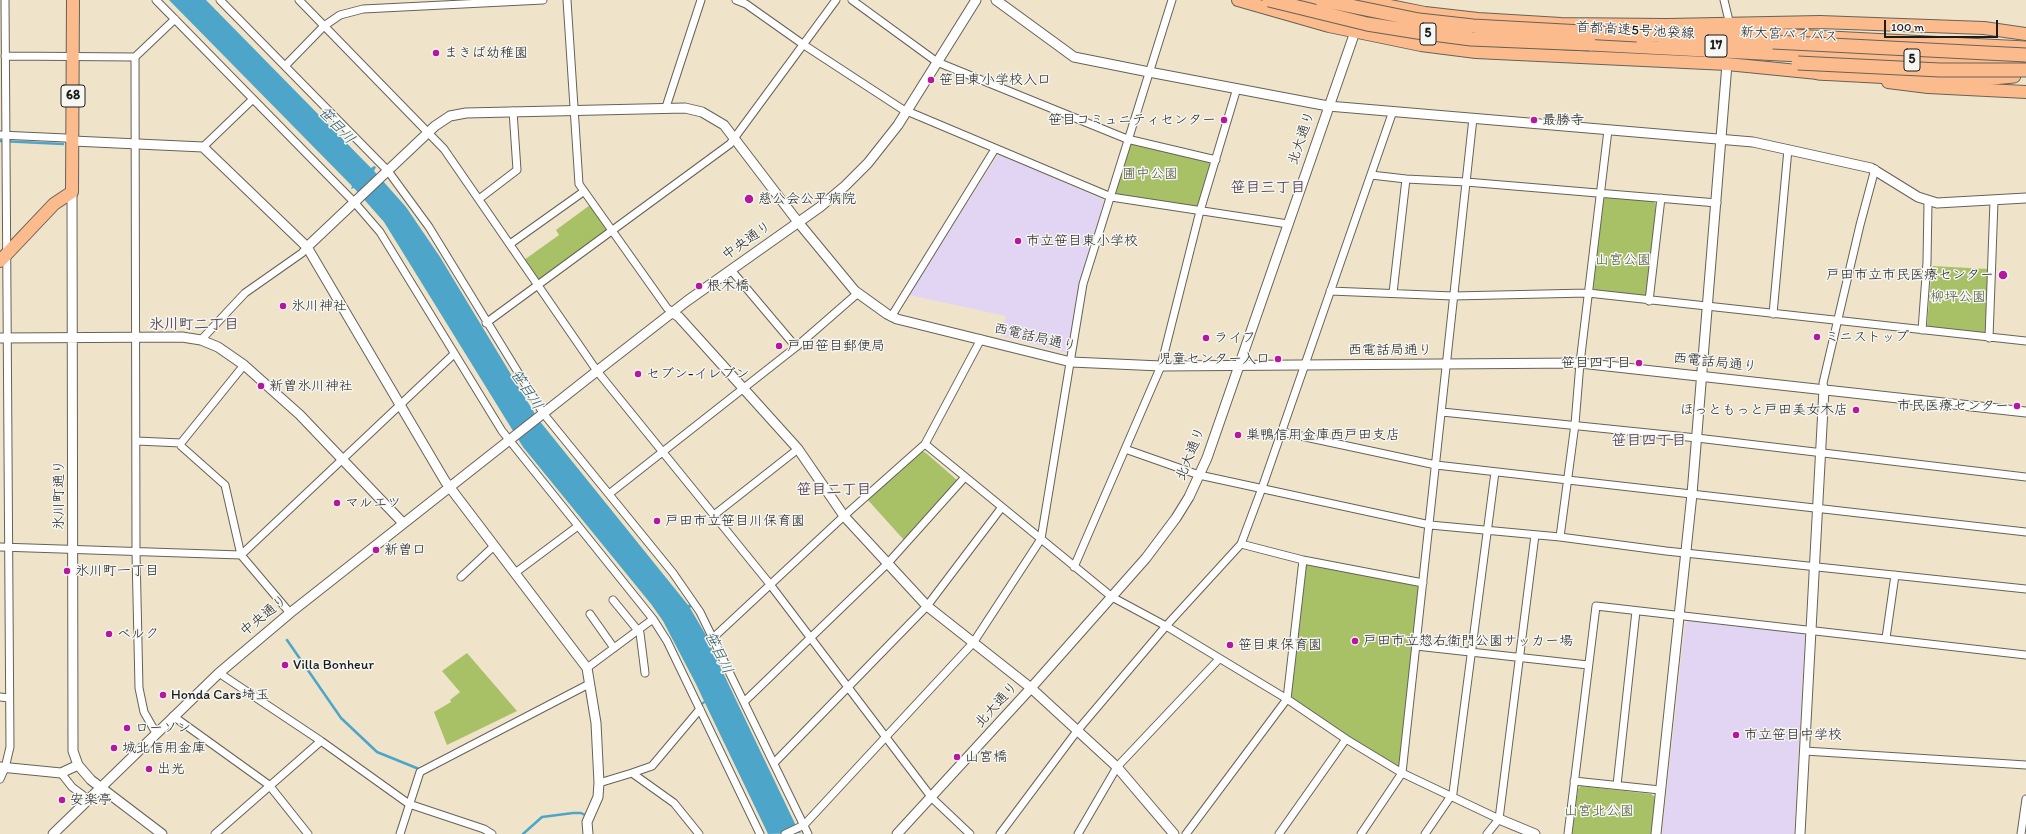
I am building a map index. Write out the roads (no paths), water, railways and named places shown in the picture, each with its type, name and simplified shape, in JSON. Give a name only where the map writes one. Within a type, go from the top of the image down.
[{"type":"highway","name":"首都高速5号池袋線","points":[[1269,0],[1367,24],[1471,39],[2026,65]]},
{"type":"highway","name":"首都高速5号池袋線","points":[[1321,5],[1419,20],[1473,26],[2026,56]]},
{"type":"highway","points":[[1730,25],[1817,31],[1935,36],[2026,44]]},
{"type":"highway","points":[[1637,35],[1733,33],[2026,48]]},
{"type":"highway","points":[[1590,44],[1642,52],[1798,62],[1940,70],[2026,70]]},
{"type":"highway","points":[[1807,52],[1904,70],[1964,77]]},
{"type":"highway","points":[[1818,73],[1964,77],[2020,76]]},
{"type":"main road","name":"68","points":[[72,192],[73,0]]},
{"type":"main road","name":"17","points":[[1238,0],[1291,16],[1354,32],[1421,45],[1476,52],[1727,64],[1818,73],[1928,87],[2026,92]]},
{"type":"main road","points":[[1286,0],[1321,5]]},
{"type":"main road","points":[[1302,0],[1321,5]]},
{"type":"main road","name":"17","points":[[1364,0],[1425,13],[1478,19],[1620,25],[1730,25],[1820,22],[1984,28],[2026,34]]},
{"type":"main road","name":"新大宮バイパス","points":[[2026,56],[1914,53],[1487,30],[1407,24],[1471,34],[2026,65]]},
{"type":"main road","points":[[2000,56],[2026,51]]},
{"type":"main road","points":[[3,257],[54,204],[72,192]]},
{"type":"street","points":[[0,779],[10,747],[8,447],[3,257],[6,146],[4,135],[5,0]]},
{"type":"street","points":[[156,0],[252,99],[356,202],[380,232],[454,354],[509,439],[653,619],[668,641],[760,834]]},
{"type":"street","points":[[220,0],[285,66],[386,173],[429,227],[542,414],[673,573],[700,612],[714,637],[802,825],[808,834]]},
{"type":"street","points":[[299,0],[444,149],[597,371],[770,585],[932,798],[970,834]]},
{"type":"street","points":[[285,66],[324,26],[340,15],[363,9],[422,3],[543,0]]},
{"type":"street","points":[[567,0],[579,184],[583,192],[667,308],[680,317],[798,449],[844,516],[927,606],[1031,688],[1118,767],[1174,834]]},
{"type":"street","points":[[666,107],[701,0]]},
{"type":"street","points":[[736,0],[746,4],[804,45],[907,111],[1111,197],[1288,224]]},
{"type":"street","points":[[486,322],[612,231],[735,139],[836,0]]},
{"type":"street","points":[[852,0],[938,62],[1128,139],[1216,160]]},
{"type":"street","name":"中央通り","points":[[542,414],[673,313],[833,197],[857,175],[882,147],[907,111],[976,0]]},
{"type":"street","points":[[996,0],[1074,57],[1149,72],[1328,106],[1753,142],[1875,169],[1928,202],[1946,203],[2026,198]]},
{"type":"street","points":[[784,834],[802,825],[886,738],[973,643],[1041,539],[1083,284],[1172,0]]},
{"type":"street","name":"北大通り","points":[[897,834],[932,798],[1112,597],[1162,539],[1176,518],[1199,475],[1239,365],[1364,0]]},
{"type":"street","points":[[1724,0],[1730,25]]},
{"type":"street","points":[[5,56],[135,57],[175,19]]},
{"type":"street","points":[[135,57],[137,441],[136,553],[139,688],[144,712],[156,733]]},
{"type":"street","points":[[1656,834],[1692,494],[1717,203],[1727,64]]},
{"type":"street","points":[[1074,567],[1161,366],[1200,211],[1237,88]]},
{"type":"street","points":[[203,147],[252,99]]},
{"type":"street","name":"西電話局通り","points":[[307,247],[428,132],[442,120],[458,114],[513,111],[666,107],[685,108],[702,112],[724,126],[798,222],[858,294],[891,317],[1071,362],[1161,366],[1580,363],[1702,375],[2026,412]]},
{"type":"street","points":[[479,199],[517,170],[513,111]]},
{"type":"street","points":[[1000,834],[1077,731],[1166,626],[1241,544],[1282,432],[1393,111]]},
{"type":"street","points":[[1361,834],[1402,773],[1430,525],[1472,118]]},
{"type":"street","points":[[1560,537],[1575,424],[1580,363],[1608,130]]},
{"type":"street","points":[[4,135],[66,138],[73,141],[203,147],[307,247],[449,486],[588,668],[596,723],[600,783],[598,797],[587,822],[588,834]]},
{"type":"street","points":[[891,317],[995,149]]},
{"type":"street","points":[[1773,314],[1788,149]]},
{"type":"street","points":[[1800,834],[1824,389],[1823,383],[1839,321],[1860,225],[1875,169]]},
{"type":"street","points":[[1371,174],[1406,179],[1466,182],[1717,203]]},
{"type":"street","points":[[1393,293],[1406,179]]},
{"type":"street","name":"氷川町通り","points":[[72,192],[73,746],[78,764],[88,777],[162,834]]},
{"type":"street","points":[[510,244],[583,192]]},
{"type":"street","points":[[1649,301],[1661,198]]},
{"type":"street","points":[[1989,338],[1994,201]]},
{"type":"street","points":[[1922,330],[1927,262],[1928,202]]},
{"type":"street","points":[[201,340],[245,293],[302,253],[307,247]]},
{"type":"street","points":[[731,270],[796,347]]},
{"type":"street","points":[[1330,291],[1453,296],[1588,293],[1649,301],[2026,341]]},
{"type":"street","points":[[609,494],[796,347],[858,294]]},
{"type":"street","points":[[4,338],[136,336],[182,337],[201,340],[218,347],[244,365],[300,415],[402,523]]},
{"type":"street","points":[[714,637],[844,516],[925,444],[981,340]]},
{"type":"street","points":[[0,547],[73,549],[136,553],[241,555],[454,354]]},
{"type":"street","points":[[181,443],[244,365]]},
{"type":"street","points":[[1442,412],[1575,424],[1820,451],[2026,477]]},
{"type":"street","points":[[509,439],[542,414]]},
{"type":"street","points":[[1282,432],[1436,465],[2026,532]]},
{"type":"street","name":"中央通り","points":[[53,834],[219,673],[290,613],[509,439]]},
{"type":"street","points":[[137,441],[181,443]]},
{"type":"street","points":[[181,443],[181,446],[225,485],[241,555],[290,613]]},
{"type":"street","points":[[925,444],[1112,597],[1166,626],[1287,699],[1346,739],[1402,773],[1535,834]]},
{"type":"street","points":[[0,446],[8,447]]},
{"type":"street","points":[[714,515],[798,449]]},
{"type":"street","points":[[1125,449],[1199,475],[1430,525],[1560,537],[1686,553],[1767,560],[1814,567],[2026,589]]},
{"type":"street","points":[[1425,834],[1452,796],[1495,472]]},
{"type":"street","points":[[745,702],[888,563],[965,477]]},
{"type":"street","points":[[774,763],[927,606],[1002,507]]},
{"type":"street","points":[[515,573],[578,526]]},
{"type":"street","points":[[1488,834],[1499,818],[1518,658],[1535,535]]},
{"type":"street","points":[[1241,544],[1303,560],[1423,583]]},
{"type":"street","points":[[461,576],[494,546]]},
{"type":"street","points":[[1186,834],[1287,699],[1303,560]]},
{"type":"street","points":[[1886,638],[1895,575]]},
{"type":"street","points":[[613,600],[640,633],[646,672]]},
{"type":"street","points":[[1568,834],[1596,606],[2026,655]]},
{"type":"street","points":[[1617,785],[1636,611]]},
{"type":"street","points":[[590,614],[614,648]]},
{"type":"street","points":[[588,668],[653,619]]},
{"type":"street","points":[[1416,646],[1588,665]]},
{"type":"street","points":[[1078,834],[1118,767],[1219,659]]},
{"type":"street","points":[[219,673],[321,741],[409,804],[482,832],[492,834]]},
{"type":"street","points":[[400,834],[420,772],[590,684]]},
{"type":"street","points":[[0,697],[10,698]]},
{"type":"street","points":[[600,783],[652,766],[700,709]]},
{"type":"street","points":[[173,716],[269,786],[308,834]]},
{"type":"street","points":[[1279,834],[1346,739]]},
{"type":"street","points":[[215,834],[321,741]]},
{"type":"street","points":[[1805,751],[2026,765]]},
{"type":"street","points":[[3,767],[61,773],[78,764]]},
{"type":"street","points":[[61,773],[72,787],[88,799]]},
{"type":"street","points":[[632,773],[674,803],[699,834]]},
{"type":"street","points":[[1574,782],[1660,790]]},
{"type":"street","points":[[2021,834],[2026,799]]},
{"type":"water","name":"笹目川","points":[[169,0],[206,0],[371,168],[374,166],[376,167],[374,171],[406,207],[440,257],[538,419],[688,605],[691,604],[692,606],[690,608],[707,637],[710,637],[711,640],[708,641],[799,832],[802,833],[768,834],[705,703],[702,705],[701,703],[704,701],[663,621],[651,604],[523,447],[384,222],[354,188],[351,189],[352,186]]},
{"type":"waterway","points":[[0,141],[63,144]]},
{"type":"waterway","points":[[287,640],[341,718],[377,752],[419,769]]},
{"type":"waterway","points":[[523,834],[542,817],[573,813],[581,813],[587,816]]},
{"type":"place","name":"まきば幼稚園","points":[[436,53]]},
{"type":"place","name":"笹目東小学校入口","points":[[931,80]]},
{"type":"place","name":"笹目コミュニティセンター","points":[[1224,120]]},
{"type":"place","name":"最勝寺","points":[[1534,120]]},
{"type":"place","name":"慈公会公平病院","points":[[749,199]]},
{"type":"place","name":"市立笹目東小学校","points":[[1018,241]]},
{"type":"place","name":"戸田市立市民医療センター","points":[[2003,275]]},
{"type":"place","name":"根木橋","points":[[699,286]]},
{"type":"place","name":"氷川神社","points":[[283,306]]},
{"type":"place","name":"ミニストップ","points":[[1817,337]]},
{"type":"place","name":"ライフ","points":[[1206,338]]},
{"type":"place","name":"戸田笹目郵便局","points":[[779,346]]},
{"type":"place","name":"児童センター入口","points":[[1278,359]]},
{"type":"place","name":"笹目四丁目","points":[[1639,363]]},
{"type":"place","name":"セブン-イレブン","points":[[638,374]]},
{"type":"place","name":"新曽氷川神社","points":[[261,386]]},
{"type":"place","name":"市民医療センター","points":[[2017,406]]},
{"type":"place","name":"ほっともっと戸田美女木店","points":[[1856,410]]},
{"type":"place","name":"巣鴨信用金庫西戸田支店","points":[[1238,435]]},
{"type":"place","name":"マルエツ","points":[[337,503]]},
{"type":"place","name":"戸田市立笹目川保育園","points":[[657,521]]},
{"type":"place","name":"新曽口","points":[[376,550]]},
{"type":"place","name":"氷川町一丁目","points":[[67,571]]},
{"type":"place","name":"ベルク","points":[[109,634]]},
{"type":"place","name":"戸田市立惣右衛門公園サッカー場","points":[[1355,641]]},
{"type":"place","name":"笹目東保育園","points":[[1230,645]]},
{"type":"place","name":"Villa Bonheur","points":[[285,665]]},
{"type":"place","name":"Honda Cars埼玉","points":[[163,695]]},
{"type":"place","name":"ローソン","points":[[127,728]]},
{"type":"place","name":"市立笹目中学校","points":[[1736,735]]},
{"type":"place","name":"城北信用金庫","points":[[114,748]]},
{"type":"place","name":"山宮橋","points":[[957,757]]},
{"type":"place","name":"出光","points":[[149,769]]},
{"type":"place","name":"安楽亭","points":[[62,800]]},
{"type":"district","name":"笹目三丁目","points":[[1268,188]]},
{"type":"district","name":"氷川町二丁目","points":[[194,325]]},
{"type":"district","name":"笹目四丁目","points":[[1649,441]]},
{"type":"district","name":"笹目二丁目","points":[[834,490]]},
{"type":"park label","name":"圃中公園","points":[[1150,174]]},
{"type":"park label","name":"山宮公園","points":[[1623,260]]},
{"type":"park label","name":"柳坪公園","points":[[1958,297]]},
{"type":"park label","name":"山宮北公園","points":[[1599,811]]}]
